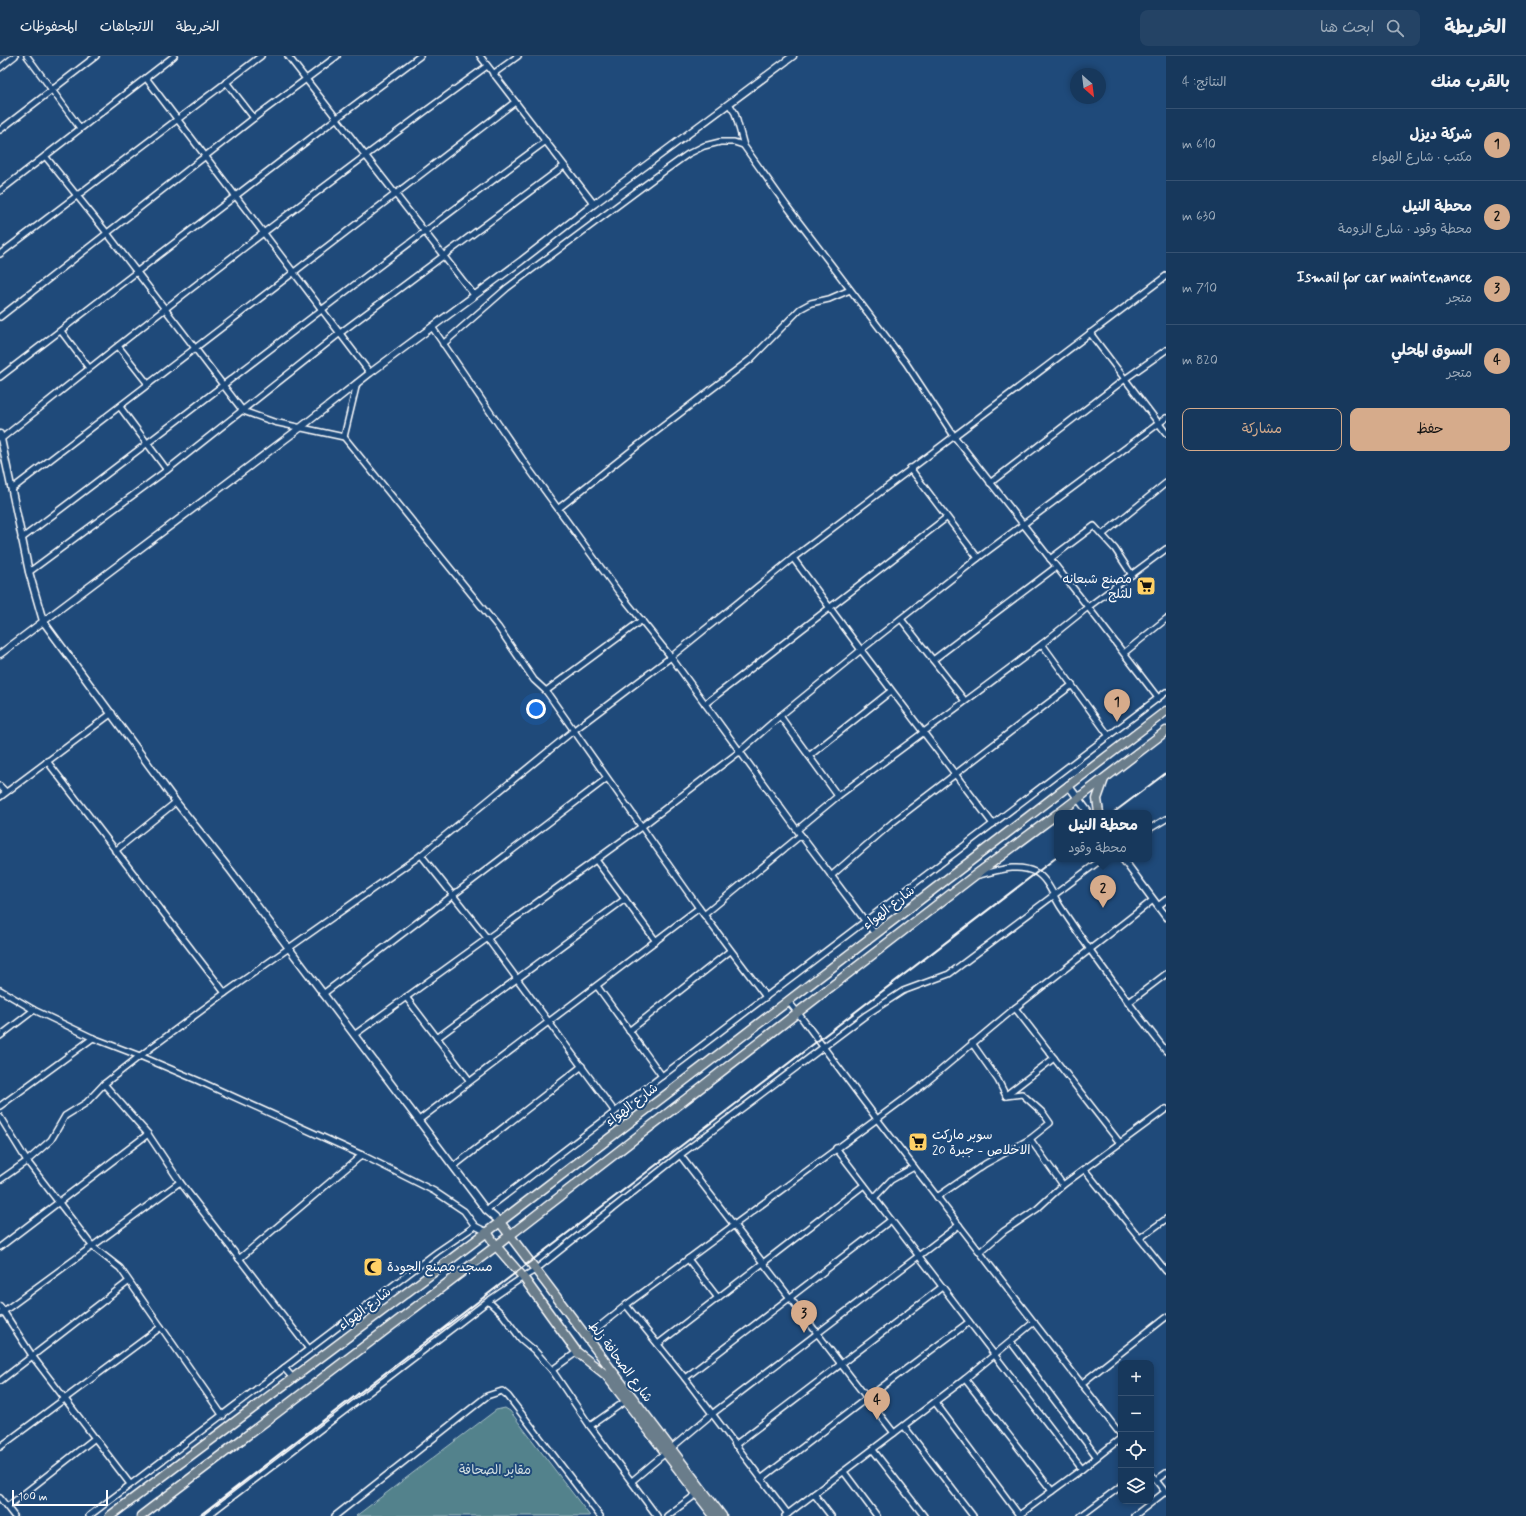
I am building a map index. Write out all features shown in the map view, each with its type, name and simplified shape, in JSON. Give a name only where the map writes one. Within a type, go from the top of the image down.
[{"type":"highway","name":"شارع الهواء","points":[[110,1516],[487,1232],[499,1221],[1166,711]]},
{"type":"highway","name":"شارع الهواء","points":[[1063,810],[1166,731]]},
{"type":"highway","points":[[1099,810],[1098,799],[1104,778]]},
{"type":"highway","name":"شارع الهواء","points":[[141,1516],[496,1246],[974,876],[1054,817]]},
{"type":"highway","points":[[1047,822],[1054,821]]},
{"type":"highway","name":"شارع الصحافة زلط","points":[[499,1221],[586,1337],[628,1399],[699,1492],[714,1516]]},
{"type":"highway","name":"شارع الصحافة زلط","points":[[487,1232],[496,1246],[522,1277],[576,1352],[606,1375],[628,1399]]},
{"type":"highway","name":"شارع الصحافة زلط","points":[[699,1492],[722,1516]]},
{"type":"street","points":[[0,68],[15,56]]},
{"type":"street","points":[[27,56],[80,128]]},
{"type":"street","points":[[0,130],[96,56]]},
{"type":"street","points":[[0,191],[174,56]]},
{"type":"street","points":[[0,254],[261,56]]},
{"type":"street","points":[[288,56],[474,295]]},
{"type":"street","points":[[0,317],[254,118],[337,56]]},
{"type":"street","points":[[0,377],[235,195],[420,56]]},
{"type":"street","points":[[480,56],[594,204]]},
{"type":"street","points":[[493,74],[518,56]]},
{"type":"street","points":[[0,654],[300,428],[370,373],[521,261],[594,204],[793,56]]},
{"type":"street","points":[[487,66],[365,155],[0,437],[12,489],[21,539],[43,621],[176,802],[194,822],[290,948],[486,1210],[499,1221]]},
{"type":"street","points":[[146,78],[370,373]]},
{"type":"street","points":[[226,82],[254,118]]},
{"type":"street","points":[[12,489],[515,102]]},
{"type":"street","points":[[729,104],[735,113],[743,144],[801,226],[906,363],[954,436],[1088,606],[1158,698]]},
{"type":"street","points":[[21,539],[148,444],[424,230],[546,141]]},
{"type":"street","points":[[443,344],[507,288],[688,154],[704,146],[720,142],[734,142],[743,144]]},
{"type":"street","points":[[45,156],[107,233],[243,411],[274,422],[344,436],[498,627],[534,680],[546,691],[606,778],[642,826],[730,951],[766,997]]},
{"type":"street","points":[[29,572],[167,470],[340,333],[564,166]]},
{"type":"street","points":[[0,1180],[27,1161],[51,1140],[65,1116],[86,1103],[104,1084],[140,1056],[225,993],[421,854],[573,731],[671,657],[793,558],[910,468],[1021,387],[1166,276]]},
{"type":"street","points":[[559,508],[751,359],[800,309],[811,303],[829,299],[850,290]]},
{"type":"street","points":[[432,327],[529,469],[559,508],[618,591],[671,657],[739,752],[875,934]]},
{"type":"street","points":[[61,331],[89,368]]},
{"type":"street","points":[[1090,333],[1166,433]]},
{"type":"street","points":[[118,346],[148,384]]},
{"type":"street","points":[[990,483],[1125,378],[1166,350]]},
{"type":"street","points":[[344,436],[357,383]]},
{"type":"street","points":[[120,406],[167,470]]},
{"type":"street","points":[[354,1035],[642,826],[739,752],[780,716],[861,650],[978,558],[1166,418]]},
{"type":"street","points":[[910,468],[946,518],[978,558]]},
{"type":"street","points":[[1102,535],[1166,483]]},
{"type":"street","points":[[705,704],[946,518]]},
{"type":"street","points":[[1050,559],[1094,526],[1115,549],[1132,575]]},
{"type":"street","points":[[797,830],[838,796],[1042,644],[1088,606],[1166,549]]},
{"type":"street","points":[[793,558],[829,608],[993,824]]},
{"type":"street","points":[[934,660],[1056,567]]},
{"type":"street","points":[[902,619],[965,701]]},
{"type":"street","points":[[546,691],[642,620]]},
{"type":"street","points":[[1124,653],[1166,620]]},
{"type":"street","points":[[1042,644],[1109,736]]},
{"type":"street","points":[[831,876],[893,822],[1072,685]]},
{"type":"street","points":[[809,756],[892,691]]},
{"type":"street","points":[[486,1210],[1166,692]]},
{"type":"street","points":[[0,797],[112,713]]},
{"type":"street","points":[[780,716],[838,796]]},
{"type":"street","points":[[47,761],[225,993]]},
{"type":"street","points":[[323,994],[606,778]]},
{"type":"street","points":[[1068,785],[1087,810]]},
{"type":"street","points":[[0,786],[6,792]]},
{"type":"street","points":[[115,851],[176,802]]},
{"type":"street","points":[[1152,827],[1166,818]]},
{"type":"street","points":[[704,915],[801,836]]},
{"type":"street","points":[[421,854],[518,979],[615,1112]]},
{"type":"street","points":[[596,860],[656,941]]},
{"type":"street","points":[[207,1516],[488,1301],[522,1277],[535,1270],[680,1155],[866,1015],[903,991],[949,974],[1098,862]]},
{"type":"street","points":[[1125,862],[1166,917]]},
{"type":"street","points":[[974,876],[1004,869],[1018,868],[1037,872],[1046,883],[1052,895],[1089,950],[1166,1051]]},
{"type":"street","points":[[437,1038],[625,899]]},
{"type":"street","points":[[586,1337],[626,1305],[877,1119],[1153,900]]},
{"type":"street","points":[[1158,906],[1166,900]]},
{"type":"street","points":[[419,1120],[699,908]]},
{"type":"street","points":[[629,1031],[730,951]]},
{"type":"street","points":[[1128,1003],[1166,974]]},
{"type":"street","points":[[596,986],[662,1076]]},
{"type":"street","points":[[0,990],[34,1010],[93,1038],[199,1081],[362,1155],[434,1190],[464,1211],[475,1226],[487,1232]]},
{"type":"street","points":[[406,997],[470,1081]]},
{"type":"street","points":[[788,1001],[1118,1433]]},
{"type":"street","points":[[1015,1008],[1120,1143]]},
{"type":"street","points":[[0,1036],[34,1010]]},
{"type":"street","points":[[0,1106],[93,1038]]},
{"type":"street","points":[[972,1043],[998,1080],[1006,1096]]},
{"type":"street","points":[[1006,1096],[1054,1058]]},
{"type":"street","points":[[454,1166],[582,1066]]},
{"type":"street","points":[[104,1084],[148,1134],[180,1182],[309,1349]]},
{"type":"street","points":[[937,1197],[985,1164],[1030,1139],[1050,1123],[1043,1113],[1022,1094],[1006,1096]]},
{"type":"street","points":[[980,1252],[1004,1231],[1037,1209],[1063,1185],[1166,1108]]},
{"type":"street","points":[[0,1116],[27,1161],[93,1247],[120,1268],[128,1282],[223,1416]]},
{"type":"street","points":[[0,1247],[148,1134]]},
{"type":"street","points":[[1030,1139],[1063,1185]]},
{"type":"street","points":[[836,1148],[917,1256],[995,1354],[1082,1469]]},
{"type":"street","points":[[239,1259],[362,1155]]},
{"type":"street","points":[[680,1155],[789,1299],[894,1433]]},
{"type":"street","points":[[874,1198],[891,1180],[914,1167]]},
{"type":"street","points":[[1085,1170],[1166,1271]]},
{"type":"street","points":[[2,1312],[180,1182]]},
{"type":"street","points":[[658,1344],[864,1185]]},
{"type":"street","points":[[1140,1238],[1166,1219]]},
{"type":"street","points":[[684,1378],[891,1220]]},
{"type":"street","points":[[632,1480],[712,1414],[959,1225]]},
{"type":"street","points":[[89,1516],[223,1416],[437,1252],[475,1226]]},
{"type":"street","points":[[688,1259],[718,1298]]},
{"type":"street","points":[[0,1381],[33,1357],[128,1282]]},
{"type":"street","points":[[735,1445],[942,1287]]},
{"type":"street","points":[[488,1301],[503,1315],[521,1339],[534,1350],[552,1370],[590,1426],[632,1480],[657,1516]]},
{"type":"street","points":[[626,1305],[712,1414],[787,1515],[965,1379],[1034,1322]]},
{"type":"street","points":[[0,1306],[2,1312],[33,1357],[130,1484]]},
{"type":"street","points":[[1081,1384],[1166,1317]]},
{"type":"street","points":[[761,1479],[866,1398],[969,1322]]},
{"type":"street","points":[[0,1447],[161,1327]]},
{"type":"street","points":[[1010,1342],[1097,1457]]},
{"type":"street","points":[[552,1370],[576,1352]]},
{"type":"street","points":[[284,1368],[292,1378]]},
{"type":"street","points":[[965,1379],[1052,1491]]},
{"type":"street","points":[[335,1516],[487,1396],[502,1390],[547,1444],[600,1516]]},
{"type":"street","points":[[590,1426],[628,1399]]},
{"type":"street","points":[[935,1402],[1019,1516],[1082,1469],[1118,1440]]},
{"type":"street","points":[[904,1426],[972,1516]]},
{"type":"street","points":[[7,1507],[95,1438]]},
{"type":"street","points":[[872,1450],[924,1516]]},
{"type":"street","points":[[844,1472],[877,1516]]},
{"type":"street","points":[[1156,1480],[1166,1473]]},
{"type":"street","points":[[1134,1516],[1166,1493],[1154,1478]]},
{"type":"street","points":[[1080,1516],[1118,1488]]},
{"type":"street","points":[[667,1516],[699,1492]]},
{"type":"street","points":[[814,1494],[831,1516]]},
{"type":"street","points":[[0,1498],[14,1516]]},
{"type":"green space","name":"مقابر الصحافة","points":[[505,1408],[510,1411],[590,1516],[356,1516],[496,1410]]},
{"type":"railway","points":[[1117,810],[1166,773]]},
{"type":"railway","points":[[199,1516],[1054,859]]},
{"type":"place","name":"مصنع شبعانه للثلج","points":[[1146,586]]},
{"type":"place","name":"شركة ديزل","points":[[1117,722]]},
{"type":"place","name":"محطة النيل","points":[[1103,908]]},
{"type":"place","name":"سوبر ماركت الاخلاص - جبرة 20","points":[[918,1142]]},
{"type":"place","name":"مسجد مصنع الجودة","points":[[373,1267]]},
{"type":"place","name":"Ismail for car maintenance","points":[[804,1333]]},
{"type":"place","name":"السوق المحلي","points":[[877,1420]]}]
